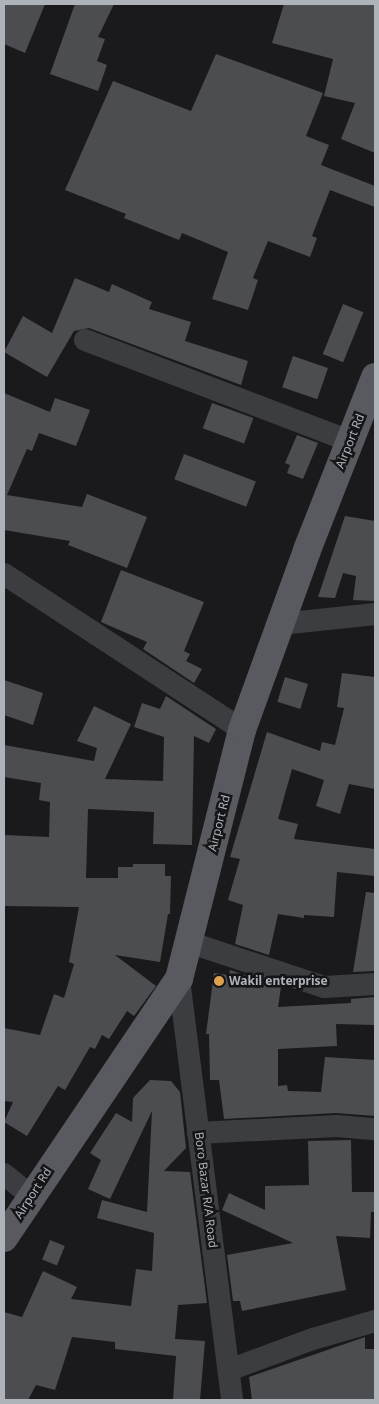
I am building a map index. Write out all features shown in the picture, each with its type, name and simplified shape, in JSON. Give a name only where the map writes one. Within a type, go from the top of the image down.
[{"type":"main road","name":"Airport Rd","points":[[4,1238],[179,979],[242,730],[280,624],[350,441],[374,387]]},
{"type":"street","points":[[85,340],[350,441]]},
{"type":"street","points":[[4,574],[242,730]]},
{"type":"street","points":[[280,624],[375,614]]},
{"type":"street","points":[[188,942],[324,987],[375,984]]},
{"type":"street","name":"Boro Bazar R/A Road","points":[[179,979],[232,1400]]},
{"type":"street","points":[[198,1133],[337,1126],[375,1129]]},
{"type":"street","points":[[4,1174],[31,1196]]},
{"type":"street","points":[[228,1370],[313,1339],[375,1321]]},
{"type":"building","points":[[4,4],[45,4],[25,53],[4,44]]},
{"type":"building","points":[[75,4],[114,4],[98,37],[105,39],[97,61],[107,65],[98,91],[50,74]]},
{"type":"building","points":[[284,4],[375,4],[375,153],[341,139],[355,103],[324,96],[333,59],[272,43]]},
{"type":"building","points":[[216,54],[323,93],[306,136],[329,145],[321,165],[375,186],[375,207],[330,190],[312,236],[317,238],[310,257],[268,241],[253,278],[258,280],[248,310],[212,299],[228,252],[182,233],[179,240],[124,218],[126,214],[65,190],[113,81],[191,111]]},
{"type":"building","points":[[75,278],[109,292],[112,284],[152,302],[149,309],[191,322],[185,341],[248,361],[241,385],[89,328],[74,331],[47,377],[4,352],[23,316],[52,333]]},
{"type":"building","points":[[343,304],[363,312],[343,362],[323,354]]},
{"type":"building","points":[[293,356],[328,368],[317,399],[282,387]]},
{"type":"building","points":[[4,393],[50,412],[55,398],[90,410],[76,446],[39,433],[32,451],[27,449],[7,495],[82,507],[87,494],[147,517],[127,568],[68,545],[70,541],[4,530]]},
{"type":"building","points":[[212,403],[253,418],[244,443],[203,428]]},
{"type":"building","points":[[297,435],[318,443],[303,479],[287,473],[290,465],[285,463]]},
{"type":"building","points":[[184,454],[256,482],[246,507],[174,479]]},
{"type":"building","points":[[345,516],[375,521],[375,601],[353,600],[356,576],[343,573],[335,598],[318,597]]},
{"type":"building","points":[[121,570],[204,602],[184,651],[190,654],[186,661],[202,669],[194,683],[143,649],[147,642],[101,622]]},
{"type":"building","points":[[342,673],[375,677],[375,789],[349,784],[340,814],[316,806],[324,780],[292,769],[278,819],[298,824],[294,839],[375,849],[375,876],[337,872],[334,917],[304,915],[304,918],[278,914],[269,955],[235,944],[243,905],[228,900],[240,859],[230,857],[267,732],[320,751],[322,742],[335,745],[344,708],[337,707]]},
{"type":"building","points":[[285,677],[308,684],[300,709],[277,702]]},
{"type":"building","points":[[4,680],[43,693],[33,725],[4,715]]},
{"type":"building","points":[[166,696],[216,729],[209,743],[194,736],[192,845],[153,844],[154,812],[88,809],[86,878],[118,878],[118,867],[133,867],[133,864],[165,864],[165,876],[171,876],[170,914],[168,914],[160,962],[115,955],[156,986],[134,1016],[127,1011],[109,1039],[102,1035],[95,1049],[90,1047],[65,1090],[58,1086],[27,1136],[4,1122],[13,1102],[4,1101],[4,1028],[40,1035],[54,994],[64,998],[74,964],[69,962],[79,907],[4,906],[4,835],[49,837],[50,802],[39,800],[41,783],[4,777],[4,745],[94,761],[97,748],[77,741],[94,706],[131,724],[105,779],[163,781],[164,737],[134,727],[142,703],[160,709]]},
{"type":"building","points":[[366,892],[375,893],[375,971],[353,972]]},
{"type":"building","points":[[230,970],[281,987],[278,1007],[351,1003],[351,999],[375,997],[375,1025],[336,1024],[337,1046],[278,1049],[278,1086],[287,1085],[288,1091],[321,1092],[325,1057],[375,1060],[375,1116],[336,1113],[224,1119],[219,1080],[210,1080],[209,1034],[206,1034],[214,973],[229,975]]},
{"type":"building","points":[[150,1080],[171,1081],[180,1092],[186,1148],[164,1171],[190,1172],[207,1303],[178,1305],[175,1339],[205,1341],[200,1400],[173,1400],[176,1356],[115,1349],[115,1342],[72,1337],[55,1390],[36,1385],[28,1400],[4,1400],[4,1312],[22,1317],[43,1271],[77,1287],[71,1299],[131,1306],[136,1269],[152,1271],[154,1233],[97,1218],[102,1200],[147,1212],[152,1111],[110,1199],[88,1189],[101,1160],[90,1153],[116,1113],[132,1122],[133,1098]]},
{"type":"building","points":[[351,1140],[352,1192],[375,1192],[375,1212],[371,1212],[370,1238],[336,1236],[346,1290],[242,1311],[240,1301],[233,1301],[227,1255],[293,1243],[222,1210],[229,1193],[265,1210],[265,1186],[309,1185],[308,1141]]},
{"type":"building","points":[[50,1240],[65,1246],[57,1265],[42,1259]]},
{"type":"building","points":[[365,1337],[365,1349],[375,1349],[375,1400],[252,1400],[249,1377]]},
{"type":"place","name":"Wakil enterprise","points":[[219,981]]}]
